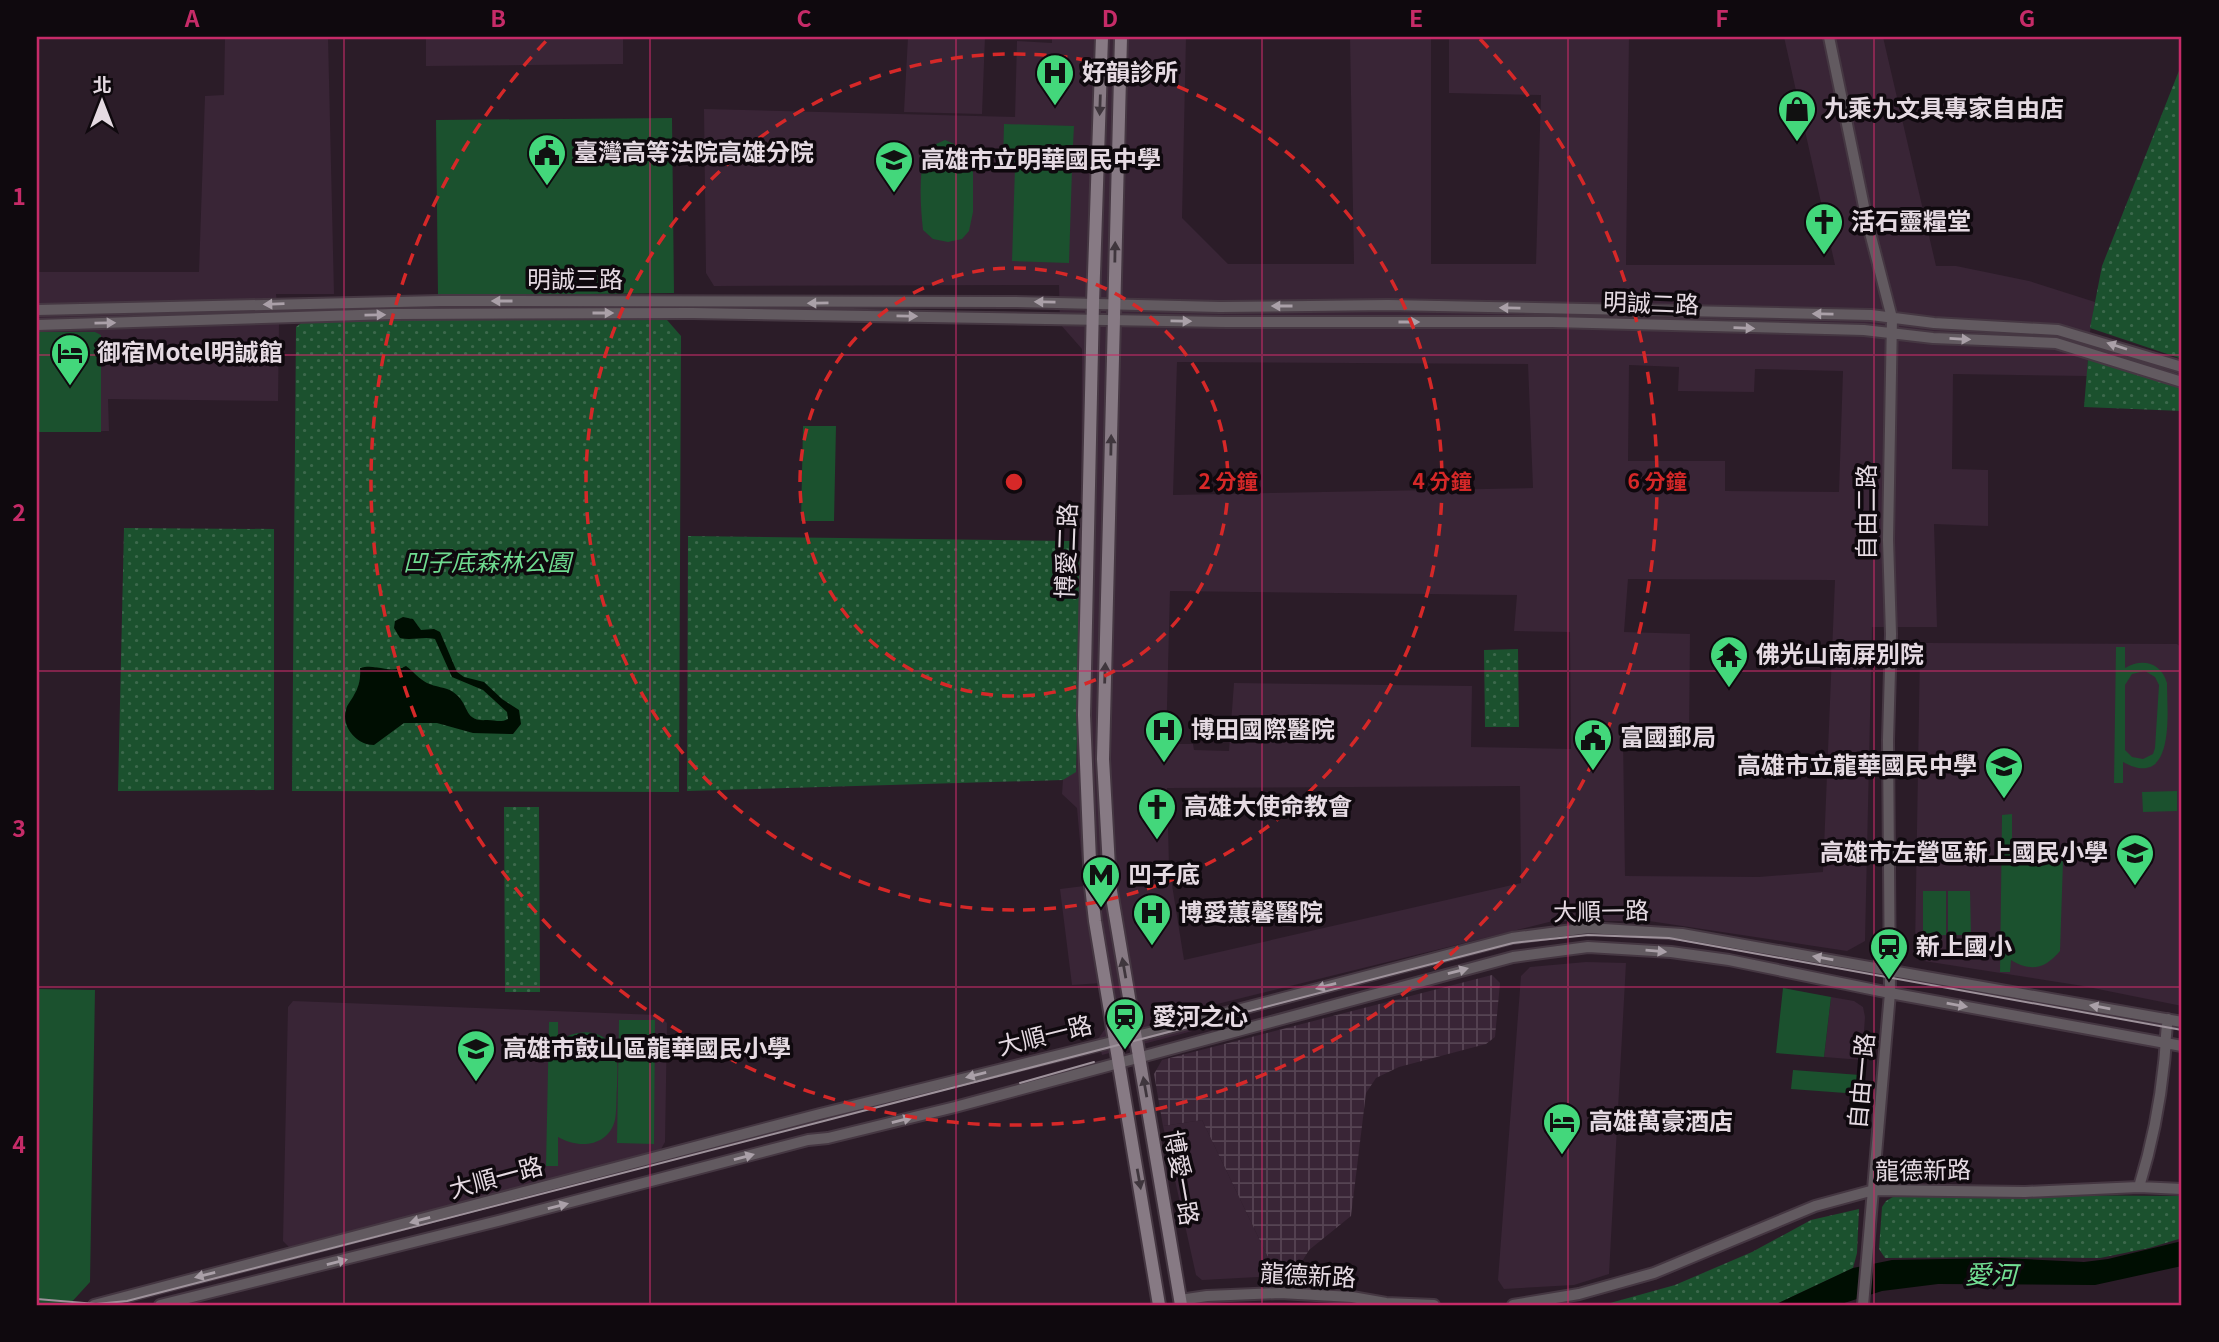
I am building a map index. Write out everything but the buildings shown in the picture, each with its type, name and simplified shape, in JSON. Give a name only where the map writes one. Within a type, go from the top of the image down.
[{"type":"main road","name":"博愛二路","points":[[1102,37],[1093,303],[1084,741],[1090,886],[1117,1064]]},
{"type":"main road","name":"博愛二路","points":[[1121,37],[1103,741],[1110,885],[1139,1058]]},
{"type":"main road","name":"博愛一路","points":[[1139,1058],[1181,1302]]},
{"type":"main road","name":"博愛一路","points":[[1117,1064],[1140,1183],[1159,1305]]},
{"type":"street","name":"自由二路","points":[[1829,37],[1867,221],[1892,318],[1888,414],[1891,634],[1888,786],[1890,993]]},
{"type":"street","name":"明誠三路","points":[[37,310],[441,301],[1114,303]]},
{"type":"street","points":[[639,301],[639,313]]},
{"type":"street","name":"明誠二路","points":[[1114,303],[1220,307],[1388,305],[1871,315],[1934,323],[2058,330],[2182,367]]},
{"type":"street","name":"明誠三路","points":[[37,325],[393,314],[639,313],[1113,320]]},
{"type":"street","name":"明誠二路","points":[[1113,320],[1552,322],[1864,330],[1933,338],[2056,343],[2182,382]]},
{"type":"street","name":"大順一路","points":[[94,1305],[820,1114],[1512,938],[1588,928],[1682,934],[2182,1022]]},
{"type":"street","name":"大順一路","points":[[160,1305],[498,1222],[808,1140],[828,1138],[955,1107],[1513,957],[1588,947],[1671,952],[1730,960],[1890,993],[2182,1046]]},
{"type":"street","name":"自由一路","points":[[1863,1304],[1890,993]]},
{"type":"street","points":[[2139,1187],[2147,1160],[2164,1065],[2163,1042],[2168,1019]]},
{"type":"street","name":"龍德新路","points":[[1513,1305],[1579,1294],[1654,1273],[1815,1206],[1874,1190],[2025,1192],[2139,1187],[2182,1189]]},
{"type":"street","name":"龍德新路","points":[[1181,1302],[1207,1296],[1290,1294],[1434,1305]]},
{"type":"shaded area","points":[[225,37],[328,37],[334,294],[276,294],[279,324],[278,401],[108,399],[109,431],[37,432],[37,272],[199,272],[205,96],[224,95]]},
{"type":"shaded area","points":[[426,37],[623,37],[623,64],[426,66]]},
{"type":"shaded area","points":[[908,37],[985,37],[982,114],[904,112]]},
{"type":"shaded area","points":[[1052,37],[1186,37],[1182,218],[1228,264],[1354,264],[1350,37],[1431,37],[1431,264],[1536,264],[1541,95],[1449,93],[1449,37],[1629,37],[1626,265],[1835,265],[1784,37],[1883,37],[1936,266],[1956,266],[2029,281],[2095,302],[2087,376],[1953,374],[1952,469],[1988,470],[1988,526],[1934,524],[1937,627],[1872,627],[1865,941],[1847,951],[1649,921],[1553,921],[1193,1010],[1196,1030],[1102,1055],[1098,1039],[1105,1029],[1102,983],[1072,985],[1060,889],[1084,886],[1077,808],[1062,794],[1063,780],[1076,771],[1082,555],[1071,541],[1072,530],[1081,522],[1082,349],[1060,324],[1059,285],[714,286],[706,273],[704,109],[1015,117],[1017,41],[1052,43]],"holes":[[[1177,362],[1528,364],[1533,488],[1173,495]],[[1629,365],[1679,367],[1678,391],[1754,392],[1755,369],[1843,371],[1839,492],[1725,491],[1725,461],[1628,461]],[[1628,579],[1835,580],[1823,872],[1759,877],[1625,876],[1623,737],[1689,737],[1690,634],[1624,632]],[[1170,591],[1517,595],[1514,631],[1570,632],[1571,749],[1471,747],[1472,686],[1234,683],[1229,751],[1194,750],[1193,744],[1166,744]],[[1520,786],[1521,883],[1184,960],[1169,866],[1167,788]]]},
{"type":"shaded area","name":"高雄市立龍華國民中學","points":[[1925,643],[2177,644],[2182,648],[2179,775],[2182,787],[2182,1006],[2083,986],[1924,961],[1915,949],[1920,651]]},
{"type":"shaded area","points":[[1586,962],[1626,963],[1609,1274],[1574,1285],[1504,1289],[1498,1280],[1521,976],[1530,967]]},
{"type":"shaded area","points":[[1492,975],[1500,983],[1495,1037],[1486,1044],[1399,1067],[1376,1078],[1366,1093],[1351,1216],[1309,1250],[1292,1278],[1277,1276],[1202,1120],[1163,1126],[1154,1074],[1162,1060]]},
{"type":"shaded area","points":[[1831,997],[1854,1001],[1863,1007],[1865,1017],[1862,1060],[1824,1057]]},
{"type":"shaded area","name":"高雄市鼓山區龍華國民小學","points":[[293,1001],[658,1015],[667,1023],[665,1142],[660,1151],[289,1247],[283,1241],[288,1007]]},
{"type":"shaded area","points":[[1202,1120],[1277,1276],[1202,1280],[1196,1275],[1163,1126]]},
{"type":"green space","points":[[2182,63],[2182,359],[2090,328],[2102,266]]},
{"type":"green space","points":[[672,118],[674,293],[438,296],[436,120]]},
{"type":"green space","points":[[1004,124],[1074,126],[1072,164],[1003,162]]},
{"type":"green space","points":[[945,140],[966,149],[973,164],[973,212],[969,231],[962,239],[948,242],[933,239],[923,230],[921,199],[925,149]]},
{"type":"green space","points":[[1015,167],[1072,169],[1069,263],[1012,261]]},
{"type":"green space","name":"凹子底森林公園","points":[[305,320],[667,320],[681,336],[679,792],[292,791],[296,327]]},
{"type":"green space","name":"御宿Motel明誠館","points":[[39,332],[95,332],[101,335],[101,432],[38,432]]},
{"type":"green space","points":[[2088,359],[2182,388],[2182,411],[2084,407]]},
{"type":"green space","points":[[803,426],[836,426],[834,521],[801,521]]},
{"type":"green space","points":[[124,528],[274,529],[274,790],[118,791]]},
{"type":"green space","points":[[688,536],[1071,541],[1082,555],[1076,772],[1063,780],[687,791]]},
{"type":"green space","points":[[2116,647],[2125,647],[2125,668],[2138,663],[2150,664],[2156,666],[2164,676],[2167,683],[2167,728],[2160,757],[2152,766],[2140,768],[2123,762],[2123,783],[2114,783]],"holes":[[[2145,671],[2155,677],[2159,685],[2155,748],[2153,754],[2143,759],[2132,757],[2125,750],[2125,685],[2132,674]]]},
{"type":"green space","points":[[1518,649],[1519,727],[1485,727],[1484,650]]},
{"type":"green space","points":[[2177,791],[2177,811],[2143,812],[2142,792]]},
{"type":"green space","points":[[504,807],[539,807],[540,992],[505,992]]},
{"type":"green space","points":[[2012,814],[2012,847],[2028,839],[2043,839],[2056,850],[2063,862],[2060,951],[2049,962],[2037,967],[2025,966],[2011,960],[2010,972],[2000,972],[2002,815]]},
{"type":"green space","points":[[1923,891],[1946,891],[1946,935],[1923,936]]},
{"type":"green space","points":[[1948,891],[1970,891],[1971,935],[1948,935]]},
{"type":"green space","points":[[1783,988],[1831,997],[1824,1057],[1776,1053]]},
{"type":"green space","points":[[37,989],[95,990],[90,1282],[69,1305],[37,1305]]},
{"type":"green space","points":[[619,1020],[655,1020],[654,1144],[617,1143]]},
{"type":"green space","points":[[549,1022],[558,1022],[558,1042],[572,1035],[588,1032],[603,1037],[614,1049],[617,1063],[616,1112],[611,1129],[606,1136],[592,1143],[575,1143],[558,1137],[558,1166],[546,1166]]},
{"type":"green space","points":[[1793,1070],[1860,1075],[1859,1094],[1791,1089]]},
{"type":"green space","points":[[1898,1194],[2182,1196],[2182,1238],[2100,1258],[1885,1258],[1879,1249],[1882,1207],[1886,1201]]},
{"type":"green space","points":[[1859,1209],[1857,1253],[1853,1268],[1774,1305],[1603,1305],[1675,1285],[1752,1252],[1811,1220]]},
{"type":"water","points":[[403,617],[413,619],[421,630],[434,629],[440,632],[457,672],[464,677],[484,682],[519,710],[521,724],[513,734],[473,733],[437,723],[404,723],[374,745],[362,742],[352,734],[346,723],[346,710],[358,686],[360,668],[366,667],[394,669],[406,666],[427,683],[453,692],[474,718],[500,721],[508,719],[507,712],[483,690],[452,677],[435,639],[400,638],[394,628],[395,621]]},
{"type":"water","name":"愛河","points":[[2182,1241],[2182,1266],[2095,1285],[1938,1284],[1882,1291],[1838,1305],[1774,1305],[1853,1268],[1892,1260],[2001,1258],[2084,1262]]},
{"type":"tram line","points":[[37,1299],[96,1304],[127,1301],[1513,943],[1588,935],[1669,938],[2182,1030]]},
{"type":"tram line","points":[[1020,1083],[1094,1062]]},
{"type":"place","name":"好韻診所","points":[[1055,107]]},
{"type":"place","name":"九乘九文具專家自由店","points":[[1797,143]]},
{"type":"place","name":"臺灣高等法院高雄分院","points":[[547,187]]},
{"type":"place","name":"高雄市立明華國民中學","points":[[894,194]]},
{"type":"place","name":"活石靈糧堂","points":[[1824,256]]},
{"type":"place","name":"御宿Motel明誠館","points":[[70,387]]},
{"type":"place","name":"佛光山南屏別院","points":[[1729,689]]},
{"type":"place","name":"博田國際醫院","points":[[1164,764]]},
{"type":"place","name":"富國郵局","points":[[1593,772]]},
{"type":"place","name":"高雄市立龍華國民中學","points":[[2004,800]]},
{"type":"place","name":"高雄大使命教會","points":[[1157,841]]},
{"type":"place","name":"高雄市左營區新上國民小學","points":[[2135,887]]},
{"type":"place","name":"凹子底","points":[[1101,909]]},
{"type":"place","name":"博愛蕙馨醫院","points":[[1152,947]]},
{"type":"place","name":"新上國小","points":[[1889,981]]},
{"type":"place","name":"愛河之心","points":[[1125,1051]]},
{"type":"place","name":"高雄市鼓山區龍華國民小學","points":[[476,1083]]},
{"type":"place","name":"高雄萬豪酒店","points":[[1562,1156]]}]
